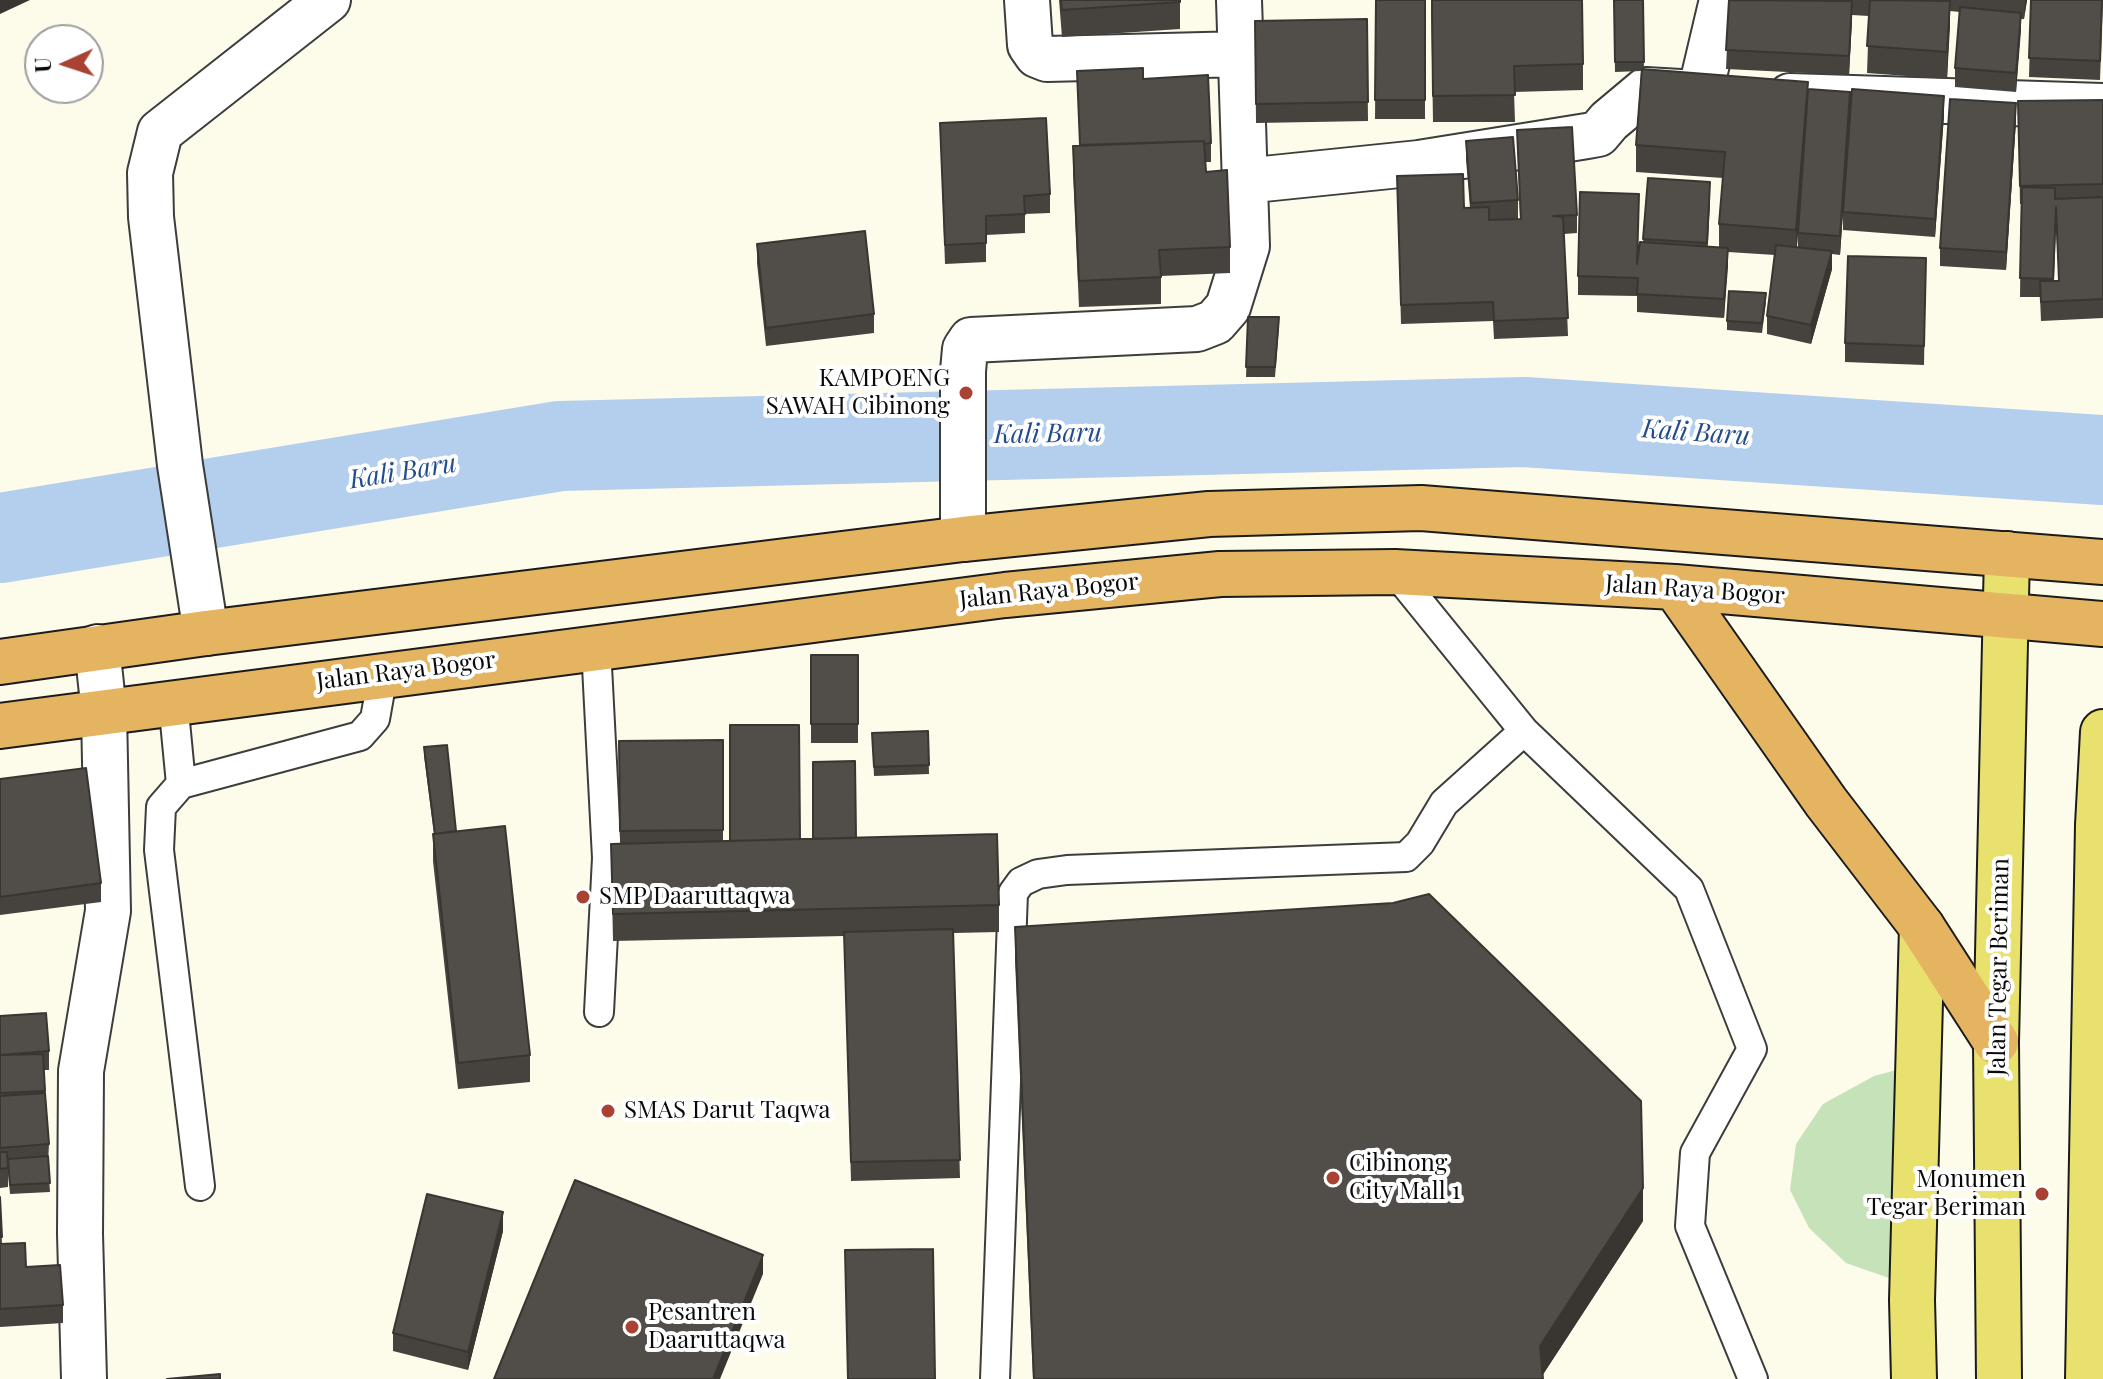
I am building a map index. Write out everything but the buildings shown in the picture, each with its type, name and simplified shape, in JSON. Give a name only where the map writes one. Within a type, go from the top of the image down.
[{"type":"highway","points":[[0,662],[206,633],[963,539],[1209,514],[1421,508],[2103,562]]},
{"type":"highway","name":"Jalan Raya Bogor","points":[[0,726],[173,701],[1005,595],[1205,575],[1395,572],[1675,587],[2103,624]]},
{"type":"highway","points":[[1675,587],[1826,802],[1922,927],[1996,1042]]},
{"type":"main road","name":"Jalan Tegar Beriman","points":[[1999,1379],[1996,1042],[2007,554]]},
{"type":"main road","points":[[2088,1379],[2103,732]]},
{"type":"main road","points":[[1914,1379],[1912,1300],[1922,927]]},
{"type":"street","points":[[206,633],[180,465],[151,217],[150,173],[160,132],[328,0]]},
{"type":"street","points":[[1027,0],[1030,45],[1037,55],[1047,59],[1243,54]]},
{"type":"street","points":[[963,539],[963,371],[965,349],[971,340],[1197,329],[1215,322],[1228,307],[1247,246],[1239,0]]},
{"type":"street","points":[[1700,93],[1722,0]]},
{"type":"street","points":[[1244,181],[1419,163],[1598,134],[1646,90],[2103,106]]},
{"type":"street","points":[[84,1379],[79,1124],[81,1071],[108,911],[104,712],[97,647]]},
{"type":"lane","points":[[1395,572],[1524,731],[1689,889],[1752,1049],[1695,1153],[1690,1226],[1753,1379]]},
{"type":"lane","points":[[596,647],[607,858],[599,1012]]},
{"type":"lane","points":[[200,1186],[158,830],[161,807],[181,784],[360,736],[375,719],[383,674]]},
{"type":"lane","points":[[173,701],[181,784]]},
{"type":"lane","points":[[995,1379],[1013,893],[1021,882],[1038,874],[1067,870],[1406,857],[1420,843],[1444,803],[1524,731]]},
{"type":"green space","points":[[1915,1065],[1909,1285],[1846,1263],[1809,1228],[1790,1190],[1796,1144],[1823,1104],[1874,1076]]},
{"type":"waterway","name":"Kali Baru","points":[[0,538],[560,446],[1524,422],[2103,460]]},
{"type":"place","name":"KAMPOENG SAWAH Cibinong","points":[[966,393]]},
{"type":"place","name":"SMP Daaruttaqwa","points":[[583,897]]},
{"type":"place","name":"SMAS Darut Taqwa","points":[[608,1111]]},
{"type":"place","name":"Cibinong City Mall 1","points":[[1333,1178]]},
{"type":"place","name":"Monumen Tegar Beriman","points":[[2042,1194]]},
{"type":"place","name":"Pesantren Daaruttaqwa","points":[[632,1327]]}]
